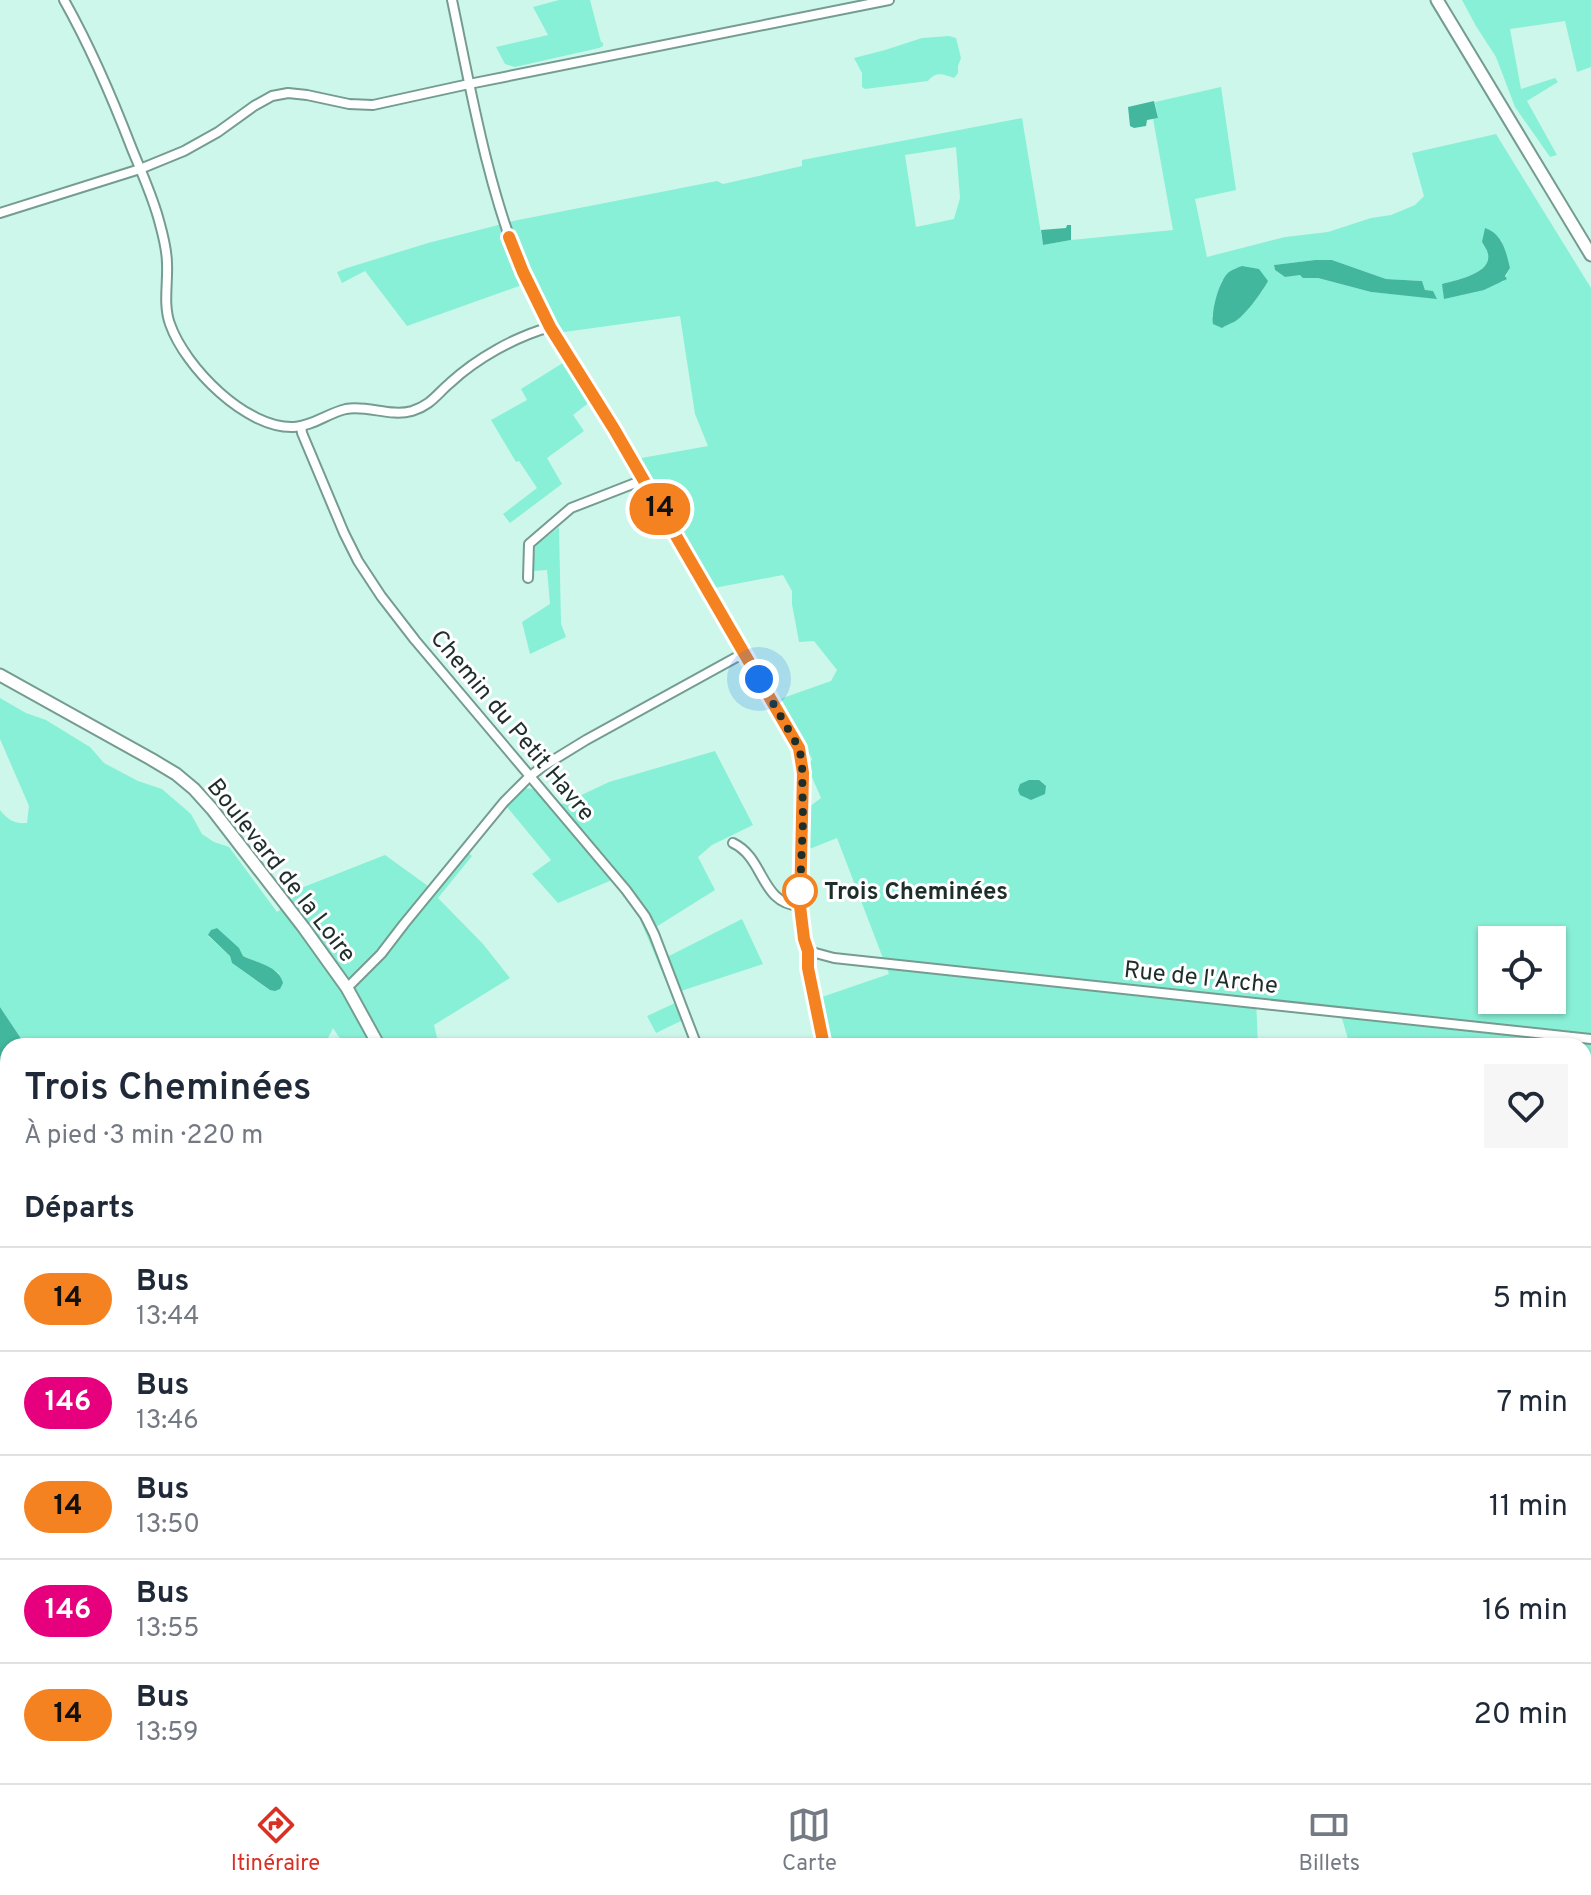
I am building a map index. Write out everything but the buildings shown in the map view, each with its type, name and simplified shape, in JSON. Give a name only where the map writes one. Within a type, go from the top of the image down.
[{"type":"main road","points":[[1437,0],[1591,255]]},
{"type":"main road","name":"Boulevard de la Loire","points":[[0,675],[151,759],[194,789],[282,899],[347,988],[375,1038]]},
{"type":"street","points":[[64,0],[95,58],[156,211],[166,245],[170,325],[192,363],[209,384],[238,407],[269,423],[290,427],[347,409],[409,412],[431,402],[449,383],[511,341],[550,327]]},
{"type":"street","points":[[452,0],[499,204],[527,282],[550,327],[799,748],[803,821],[800,906],[808,968],[822,1038]]},
{"type":"street","points":[[0,213],[140,169],[195,145],[272,96],[288,93],[373,105],[889,0]]},
{"type":"street","name":"Chemin du Petit Havre","points":[[301,426],[358,561],[415,640],[645,916],[694,1038]]},
{"type":"street","points":[[528,578],[529,544],[571,508],[643,480]]},
{"type":"street","points":[[347,988],[381,954],[504,802],[529,777],[586,740],[744,653]]},
{"type":"street","points":[[733,843],[750,856],[778,900],[790,906],[800,906]]},
{"type":"street","name":"Rue de l'Arche","points":[[808,951],[834,958],[1582,1038]]},
{"type":"shaded area","points":[[559,0],[590,0],[603,46],[515,67],[505,64],[496,47],[548,35],[533,7]]},
{"type":"shaded area","points":[[1462,0],[1591,0],[1591,67],[1577,72],[1565,21],[1510,29],[1521,89],[1555,78],[1558,82],[1527,101],[1557,155],[1550,157],[1515,107],[1496,57]]},
{"type":"shaded area","points":[[922,38],[956,38],[961,58],[954,78],[940,74],[928,81],[862,87],[862,73],[854,58]]},
{"type":"shaded area","points":[[1221,87],[1236,190],[1195,199],[1207,257],[1285,237],[1328,232],[1391,215],[1415,205],[1424,196],[1412,153],[1496,134],[1591,288],[1591,1038],[1348,1038],[1339,1008],[1256,998],[1258,1038],[826,1038],[819,998],[889,974],[837,838],[807,850],[809,807],[821,798],[808,768],[812,759],[780,699],[831,681],[837,670],[814,641],[799,642],[792,591],[783,575],[714,588],[636,459],[708,446],[695,414],[680,316],[557,333],[533,281],[407,326],[365,271],[342,283],[337,272],[428,243],[518,220],[717,181],[723,184],[802,166],[802,160],[1022,118],[1043,245],[1173,230],[1153,119],[1158,118],[1155,102]],"holes":[[[956,147],[960,198],[954,219],[916,227],[905,155]],[[1501,240],[1510,268],[1503,282],[1484,290],[1442,284],[1471,275],[1484,267],[1488,254],[1482,242]],[[1332,260],[1386,279],[1422,281],[1425,290],[1437,298],[1371,292],[1318,278],[1304,278],[1300,274],[1285,277],[1275,270],[1274,265]],[[1222,280],[1263,290],[1243,314],[1230,323],[1212,317]]]},
{"type":"shaded area","points":[[1154,101],[1158,118],[1147,120],[1146,126],[1130,126],[1128,107]]},
{"type":"shaded area","points":[[1071,225],[1071,240],[1043,245],[1041,230],[1066,228]]},
{"type":"shaded area","points":[[1485,228],[1503,244],[1510,268],[1505,276],[1507,279],[1484,290],[1444,299],[1442,284],[1479,271],[1488,261],[1488,252],[1482,242]]},
{"type":"shaded area","points":[[1332,260],[1386,279],[1422,281],[1425,290],[1433,291],[1437,299],[1371,292],[1300,275],[1285,277],[1275,270],[1274,265]]},
{"type":"shaded area","points":[[1242,266],[1259,269],[1268,281],[1243,315],[1222,328],[1213,324],[1216,296],[1225,276]]},
{"type":"shaded area","points":[[566,361],[591,401],[573,415],[584,431],[547,458],[562,484],[510,523],[503,514],[537,488],[519,461],[516,462],[491,420],[527,400],[521,389]]},
{"type":"shaded area","points":[[559,527],[561,624],[566,637],[530,654],[522,622],[550,604],[547,570],[533,571],[535,546]]},
{"type":"shaded area","points":[[0,698],[46,720],[90,747],[104,763],[138,781],[162,789],[191,814],[202,834],[229,847],[277,912],[291,902],[296,890],[385,855],[428,886],[461,846],[472,856],[438,898],[483,944],[510,978],[434,1025],[437,1038],[340,1038],[333,1028],[328,1038],[21,1038],[0,1007],[0,810],[12,821],[27,823],[29,806],[0,739]],"holes":[[[217,928],[243,956],[279,973],[281,987],[270,990],[232,963],[230,956],[208,936]]]},
{"type":"shaded area","points":[[715,751],[753,825],[712,845],[698,857],[715,890],[656,927],[667,957],[742,919],[763,964],[681,991],[689,1017],[656,1033],[647,1016],[675,1003],[637,912],[612,880],[558,903],[532,874],[551,860],[507,807],[524,788],[535,789],[554,808],[609,782]]},
{"type":"shaded area","points":[[1039,780],[1046,786],[1045,794],[1031,800],[1020,795],[1020,784]]},
{"type":"shaded area","points":[[217,928],[239,948],[243,956],[277,973],[283,983],[280,989],[270,990],[232,963],[230,956],[208,935]]},
{"type":"shaded area","points":[[0,1007],[21,1038],[0,1038]]},
{"type":"bus line","name":"14","points":[[509,237],[550,327],[614,429],[799,748],[803,773],[800,906],[808,968],[822,1038]]},
{"type":"place","name":"Trois Cheminées","points":[[800,891]]},
{"type":"route","points":[[759,679],[799,748],[802,761],[800,891]]}]
